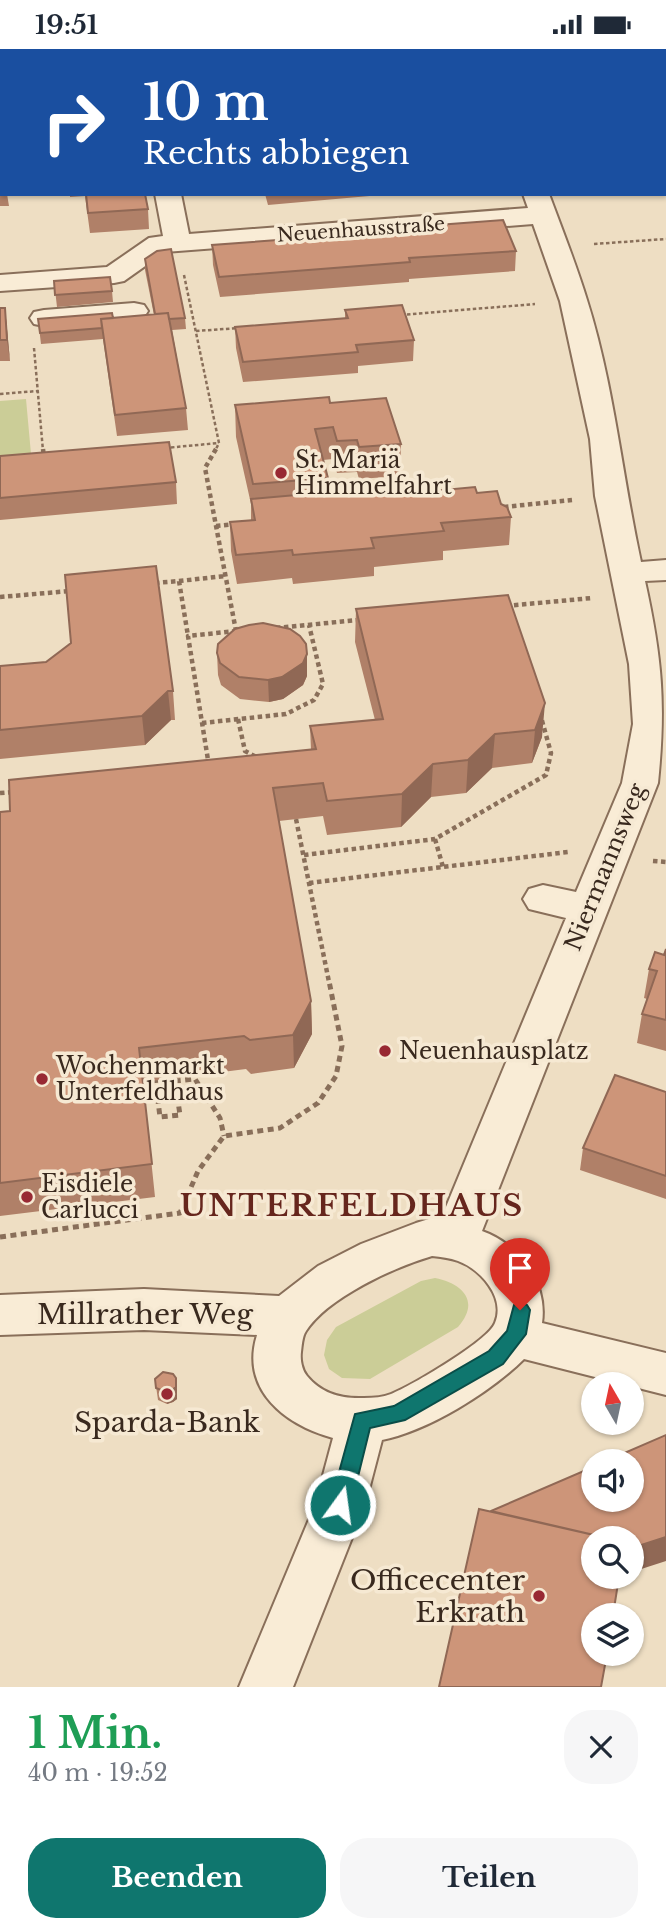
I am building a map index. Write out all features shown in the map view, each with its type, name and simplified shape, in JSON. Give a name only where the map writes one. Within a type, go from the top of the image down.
[{"type":"street","points":[[168,196],[168,244]]},
{"type":"street","name":"Neuenhausstraße","points":[[0,283],[28,272],[110,262],[168,244],[540,205]]},
{"type":"street","name":"Niermannsweg","points":[[456,1239],[640,783],[651,724],[646,664],[611,496],[606,439],[575,301],[540,205]]},
{"type":"street","points":[[44,318],[135,322],[128,281],[110,262]]},
{"type":"street","points":[[629,584],[666,570]]},
{"type":"street","points":[[543,899],[588,909]]},
{"type":"street","points":[[432,1237],[456,1239],[481,1248],[505,1268],[517,1290],[520,1310],[516,1334],[496,1357],[398,1414],[362,1420],[322,1415],[297,1400],[279,1378],[276,1348],[289,1317],[310,1294],[407,1243],[432,1237]]},
{"type":"street","name":"Millrather Weg","points":[[0,1315],[54,1310],[158,1308],[289,1317]]},
{"type":"street","points":[[516,1334],[541,1344],[666,1374]]},
{"type":"street","points":[[266,1687],[340,1505],[362,1420]]},
{"type":"path","points":[[555,246],[666,239]]},
{"type":"path","points":[[168,244],[196,331],[219,443],[205,468],[236,631]]},
{"type":"path","points":[[28,272],[44,458],[33,459]]},
{"type":"path","points":[[399,315],[575,301]]},
{"type":"path","points":[[196,331],[250,327]]},
{"type":"path","points":[[0,394],[38,391]]},
{"type":"path","points":[[165,448],[219,443]]},
{"type":"path","points":[[502,507],[611,496]]},
{"type":"path","points":[[216,526],[240,524]]},
{"type":"path","points":[[151,583],[225,576]]},
{"type":"path","points":[[179,581],[210,773]]},
{"type":"path","points":[[508,617],[504,606],[629,584]]},
{"type":"path","points":[[0,597],[82,590]]},
{"type":"path","points":[[273,628],[365,619]]},
{"type":"path","points":[[202,723],[286,714],[314,700],[323,684],[309,625]]},
{"type":"path","points":[[188,636],[248,630]]},
{"type":"path","points":[[304,855],[435,839],[546,775],[552,762],[552,753],[540,712]]},
{"type":"path","points":[[238,719],[245,751],[266,762]]},
{"type":"path","points":[[0,793],[25,791]]},
{"type":"path","points":[[0,1237],[180,1213],[198,1171],[224,1136],[280,1128],[318,1103],[336,1076],[342,1046],[296,819]]},
{"type":"path","points":[[435,839],[443,867]]},
{"type":"path","points":[[309,883],[566,852],[609,858]]},
{"type":"path","points":[[154,1068],[160,1117],[180,1115],[175,1081],[195,1079],[220,1118],[224,1136]]},
{"type":"green space","points":[[26,399],[31,454],[0,456],[0,401]]},
{"type":"green space","points":[[435,1278],[454,1285],[466,1295],[468,1310],[458,1327],[370,1379],[342,1378],[329,1369],[324,1355],[327,1340],[336,1327],[421,1281]]},
{"type":"building","points":[[86,196],[145,196],[148,209],[88,213]]},
{"type":"building","points":[[503,220],[516,251],[409,258],[410,262],[219,277],[212,245],[399,231],[398,228]]},
{"type":"building","points":[[171,249],[185,318],[169,319],[168,313],[155,314],[145,259],[157,251]]},
{"type":"building","points":[[110,277],[112,291],[55,295],[54,281]]},
{"type":"building","points":[[402,305],[414,340],[356,345],[358,352],[243,362],[235,327],[348,318],[345,310]]},
{"type":"building","points":[[0,308],[5,308],[7,340],[0,340]]},
{"type":"building","points":[[112,313],[113,318],[101,319],[102,328],[40,333],[38,319]]},
{"type":"building","points":[[168,313],[186,408],[115,415],[101,319]]},
{"type":"building","points":[[329,397],[330,403],[386,398],[401,444],[359,447],[357,440],[337,441],[333,427],[315,429],[328,478],[253,484],[235,405]]},
{"type":"building","points":[[169,442],[176,482],[0,498],[0,456]]},
{"type":"building","points":[[387,487],[390,495],[475,487],[477,493],[497,491],[501,504],[507,507],[511,517],[441,523],[444,531],[371,538],[374,548],[293,555],[292,550],[236,555],[230,522],[255,520],[251,499]]},
{"type":"building","points":[[156,566],[173,691],[168,691],[142,716],[0,730],[0,666],[46,662],[71,643],[65,575]]},
{"type":"building","points":[[508,595],[545,703],[535,730],[495,734],[468,760],[433,764],[402,794],[327,801],[323,783],[273,788],[311,1001],[293,1035],[250,1040],[244,1036],[139,1048],[152,1164],[0,1183],[0,812],[10,811],[9,780],[316,749],[310,726],[383,719],[356,609]]},
{"type":"building","points":[[263,623],[290,629],[300,636],[306,644],[307,654],[303,663],[282,677],[268,680],[239,677],[220,663],[218,644],[235,629]]},
{"type":"building","points":[[666,949],[666,1020],[642,1014],[657,971],[649,969],[655,952],[664,955]]},
{"type":"building","points":[[615,1075],[666,1092],[666,1176],[583,1148]]},
{"type":"building","points":[[163,1372],[173,1374],[176,1378],[176,1387],[166,1392],[156,1388],[155,1379]]},
{"type":"building","points":[[666,1435],[666,1537],[644,1544],[644,1526],[581,1526],[581,1532],[491,1511],[581,1472],[581,1512],[644,1512],[644,1449],[634,1449]]},
{"type":"building","name":"Officecenter Erkrath","points":[[479,1509],[581,1532],[581,1589],[617,1589],[615,1603],[581,1603],[581,1666],[605,1666],[601,1687],[439,1687]]},
{"type":"place","name":"St. Mariä Himmelfahrt","points":[[281,473]]},
{"type":"place","name":"Neuenhausplatz","points":[[385,1051]]},
{"type":"place","name":"Wochenmarkt Unterfeldhaus","points":[[42,1079]]},
{"type":"place","name":"Eisdiele Carlucci","points":[[27,1197]]},
{"type":"place","name":"Sparda-Bank","points":[[167,1394]]},
{"type":"place","name":"Officecenter Erkrath","points":[[539,1596]]},
{"type":"district","name":"UNTERFELDHAUS","points":[[352,1206]]},
{"type":"route","points":[[340,1505],[362,1420],[398,1414],[496,1357],[516,1334],[520,1310]]}]
